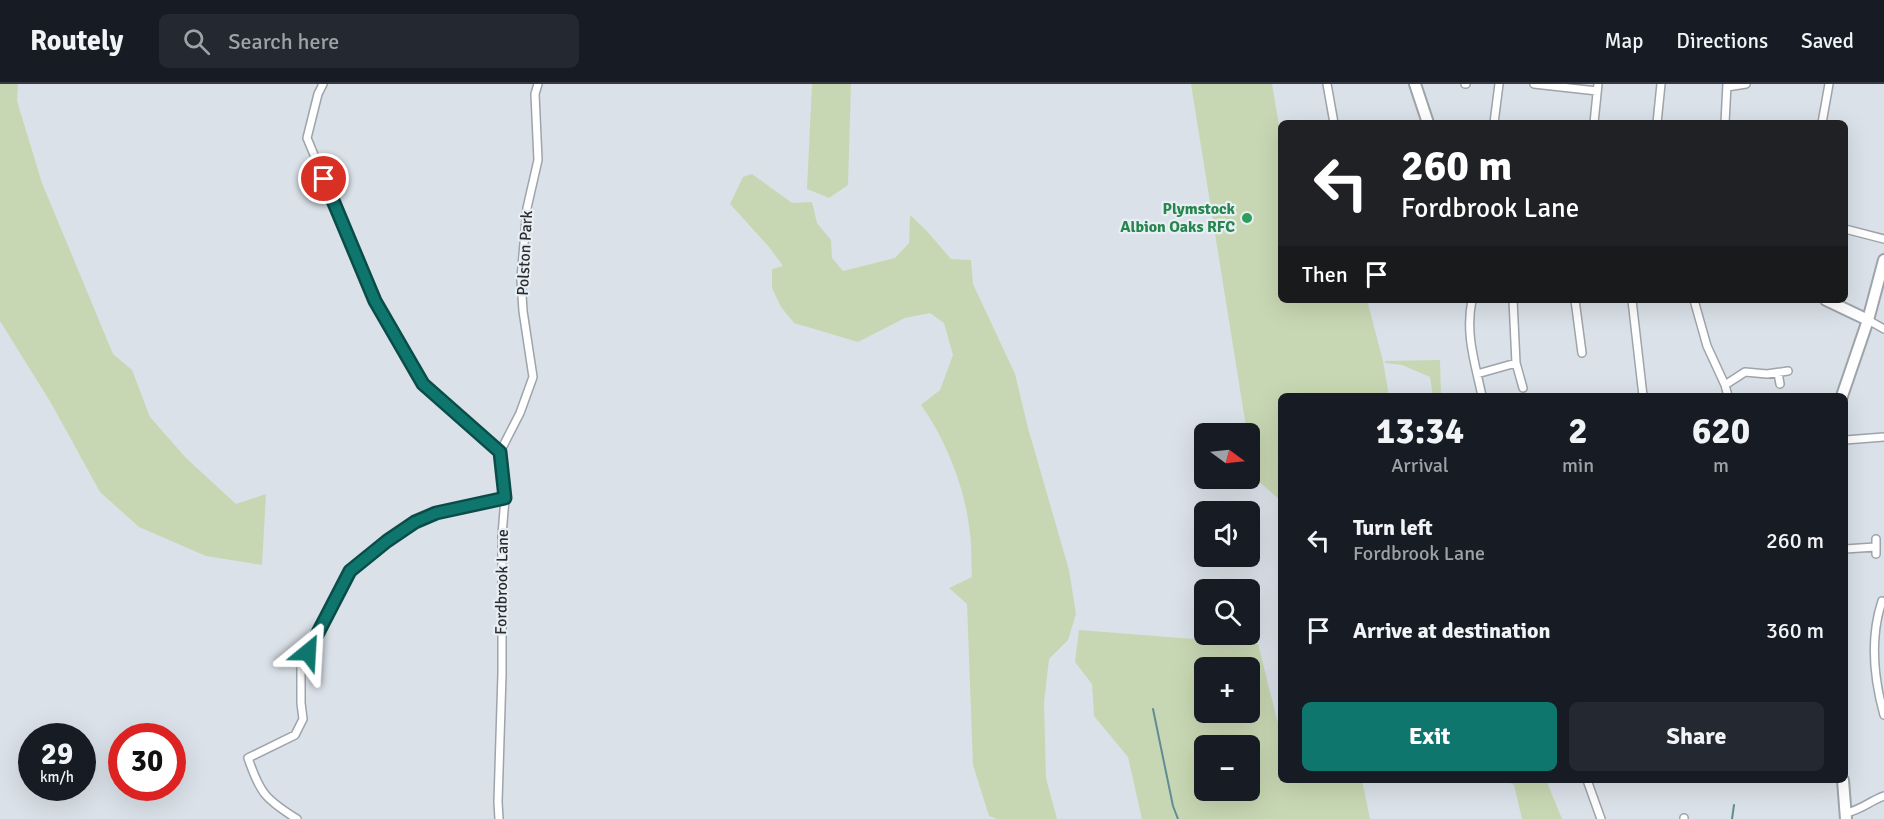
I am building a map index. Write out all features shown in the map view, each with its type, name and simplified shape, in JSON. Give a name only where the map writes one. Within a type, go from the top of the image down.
[{"type":"street","points":[[323,84],[318,94],[307,138],[375,301],[423,384],[500,452]]},
{"type":"street","name":"Polston Park","points":[[500,452],[520,412],[533,377],[521,279],[527,208],[538,160],[535,94],[538,84]]},
{"type":"street","points":[[1327,84],[1333,120]]},
{"type":"street","points":[[1415,84],[1427,120]]},
{"type":"street","points":[[1494,120],[1499,84]]},
{"type":"street","points":[[1534,84],[1598,88],[1594,120]]},
{"type":"street","points":[[1657,120],[1661,84]]},
{"type":"street","points":[[1725,120],[1727,86],[1746,84]]},
{"type":"street","points":[[1823,120],[1829,84]]},
{"type":"street","points":[[1848,230],[1884,239]]},
{"type":"street","points":[[1843,393],[1868,320],[1884,260]]},
{"type":"street","points":[[1471,303],[1468,320],[1469,334],[1481,393]]},
{"type":"street","points":[[1513,303],[1516,363],[1523,388]]},
{"type":"street","points":[[1576,303],[1584,341],[1582,353]]},
{"type":"street","points":[[1632,303],[1643,393]]},
{"type":"street","points":[[1695,303],[1707,346],[1727,393]]},
{"type":"street","points":[[1832,303],[1884,328]]},
{"type":"street","points":[[1505,316],[1514,316]]},
{"type":"street","points":[[1477,374],[1516,363]]},
{"type":"street","points":[[1725,385],[1745,372],[1788,371]]},
{"type":"street","points":[[1778,373],[1780,384]]},
{"type":"street","points":[[1848,440],[1884,437]]},
{"type":"street","name":"Fordbrook Lane","points":[[499,819],[502,534],[505,498],[500,452]]},
{"type":"street","points":[[297,819],[271,803],[257,783],[248,758],[295,735],[303,719],[301,667],[350,571],[415,522],[436,513],[505,498]]},
{"type":"street","points":[[1848,549],[1876,546]]},
{"type":"street","points":[[1882,601],[1875,629],[1875,648],[1878,694],[1884,716]]},
{"type":"street","points":[[1588,783],[1601,819]]},
{"type":"street","points":[[1843,783],[1846,816],[1884,796]]},
{"type":"green space","points":[[0,84],[18,84],[17,101],[42,183],[113,354],[132,370],[150,417],[186,458],[236,504],[266,494],[262,565],[206,556],[139,527],[100,492],[51,403],[0,321]]},
{"type":"green space","points":[[812,84],[851,84],[848,185],[829,198],[807,189]]},
{"type":"green space","name":"Plymstock Albion Oaks RFC","points":[[1191,84],[1272,84],[1278,120],[1278,303],[1368,303],[1383,361],[1388,393],[1278,393],[1278,498],[1260,482],[1260,423],[1245,423]]},
{"type":"green space","points":[[752,174],[792,203],[812,202],[817,223],[831,240],[832,258],[843,271],[895,258],[909,243],[910,215],[951,259],[971,260],[973,284],[1015,374],[1028,428],[1069,570],[1076,614],[1068,640],[1049,659],[1044,703],[1046,778],[1057,819],[997,819],[989,816],[973,765],[967,604],[949,588],[972,577],[970,532],[963,495],[952,463],[938,432],[921,405],[940,390],[953,355],[944,323],[930,313],[905,318],[858,342],[794,323],[781,307],[772,288],[772,269],[783,266],[730,204],[743,177]]},
{"type":"green space","points":[[1440,360],[1441,393],[1433,393],[1430,377],[1402,365],[1385,363],[1385,361]]},
{"type":"green space","points":[[1079,630],[1194,639],[1194,645],[1258,645],[1278,723],[1278,783],[1363,783],[1370,819],[1142,819],[1128,757],[1094,716],[1092,684],[1075,662]]},
{"type":"green space","points":[[1510,783],[1547,783],[1562,819],[1522,819],[1514,785]]},
{"type":"waterway","points":[[1153,709],[1173,806],[1178,819]]},
{"type":"waterway","points":[[1732,819],[1734,805]]},
{"type":"place","name":"Plymstock Albion Oaks RFC","points":[[1247,218]]},
{"type":"route","points":[[308,652],[350,571],[387,541],[415,522],[436,513],[505,498],[500,452],[423,384],[375,301],[324,179]]}]
